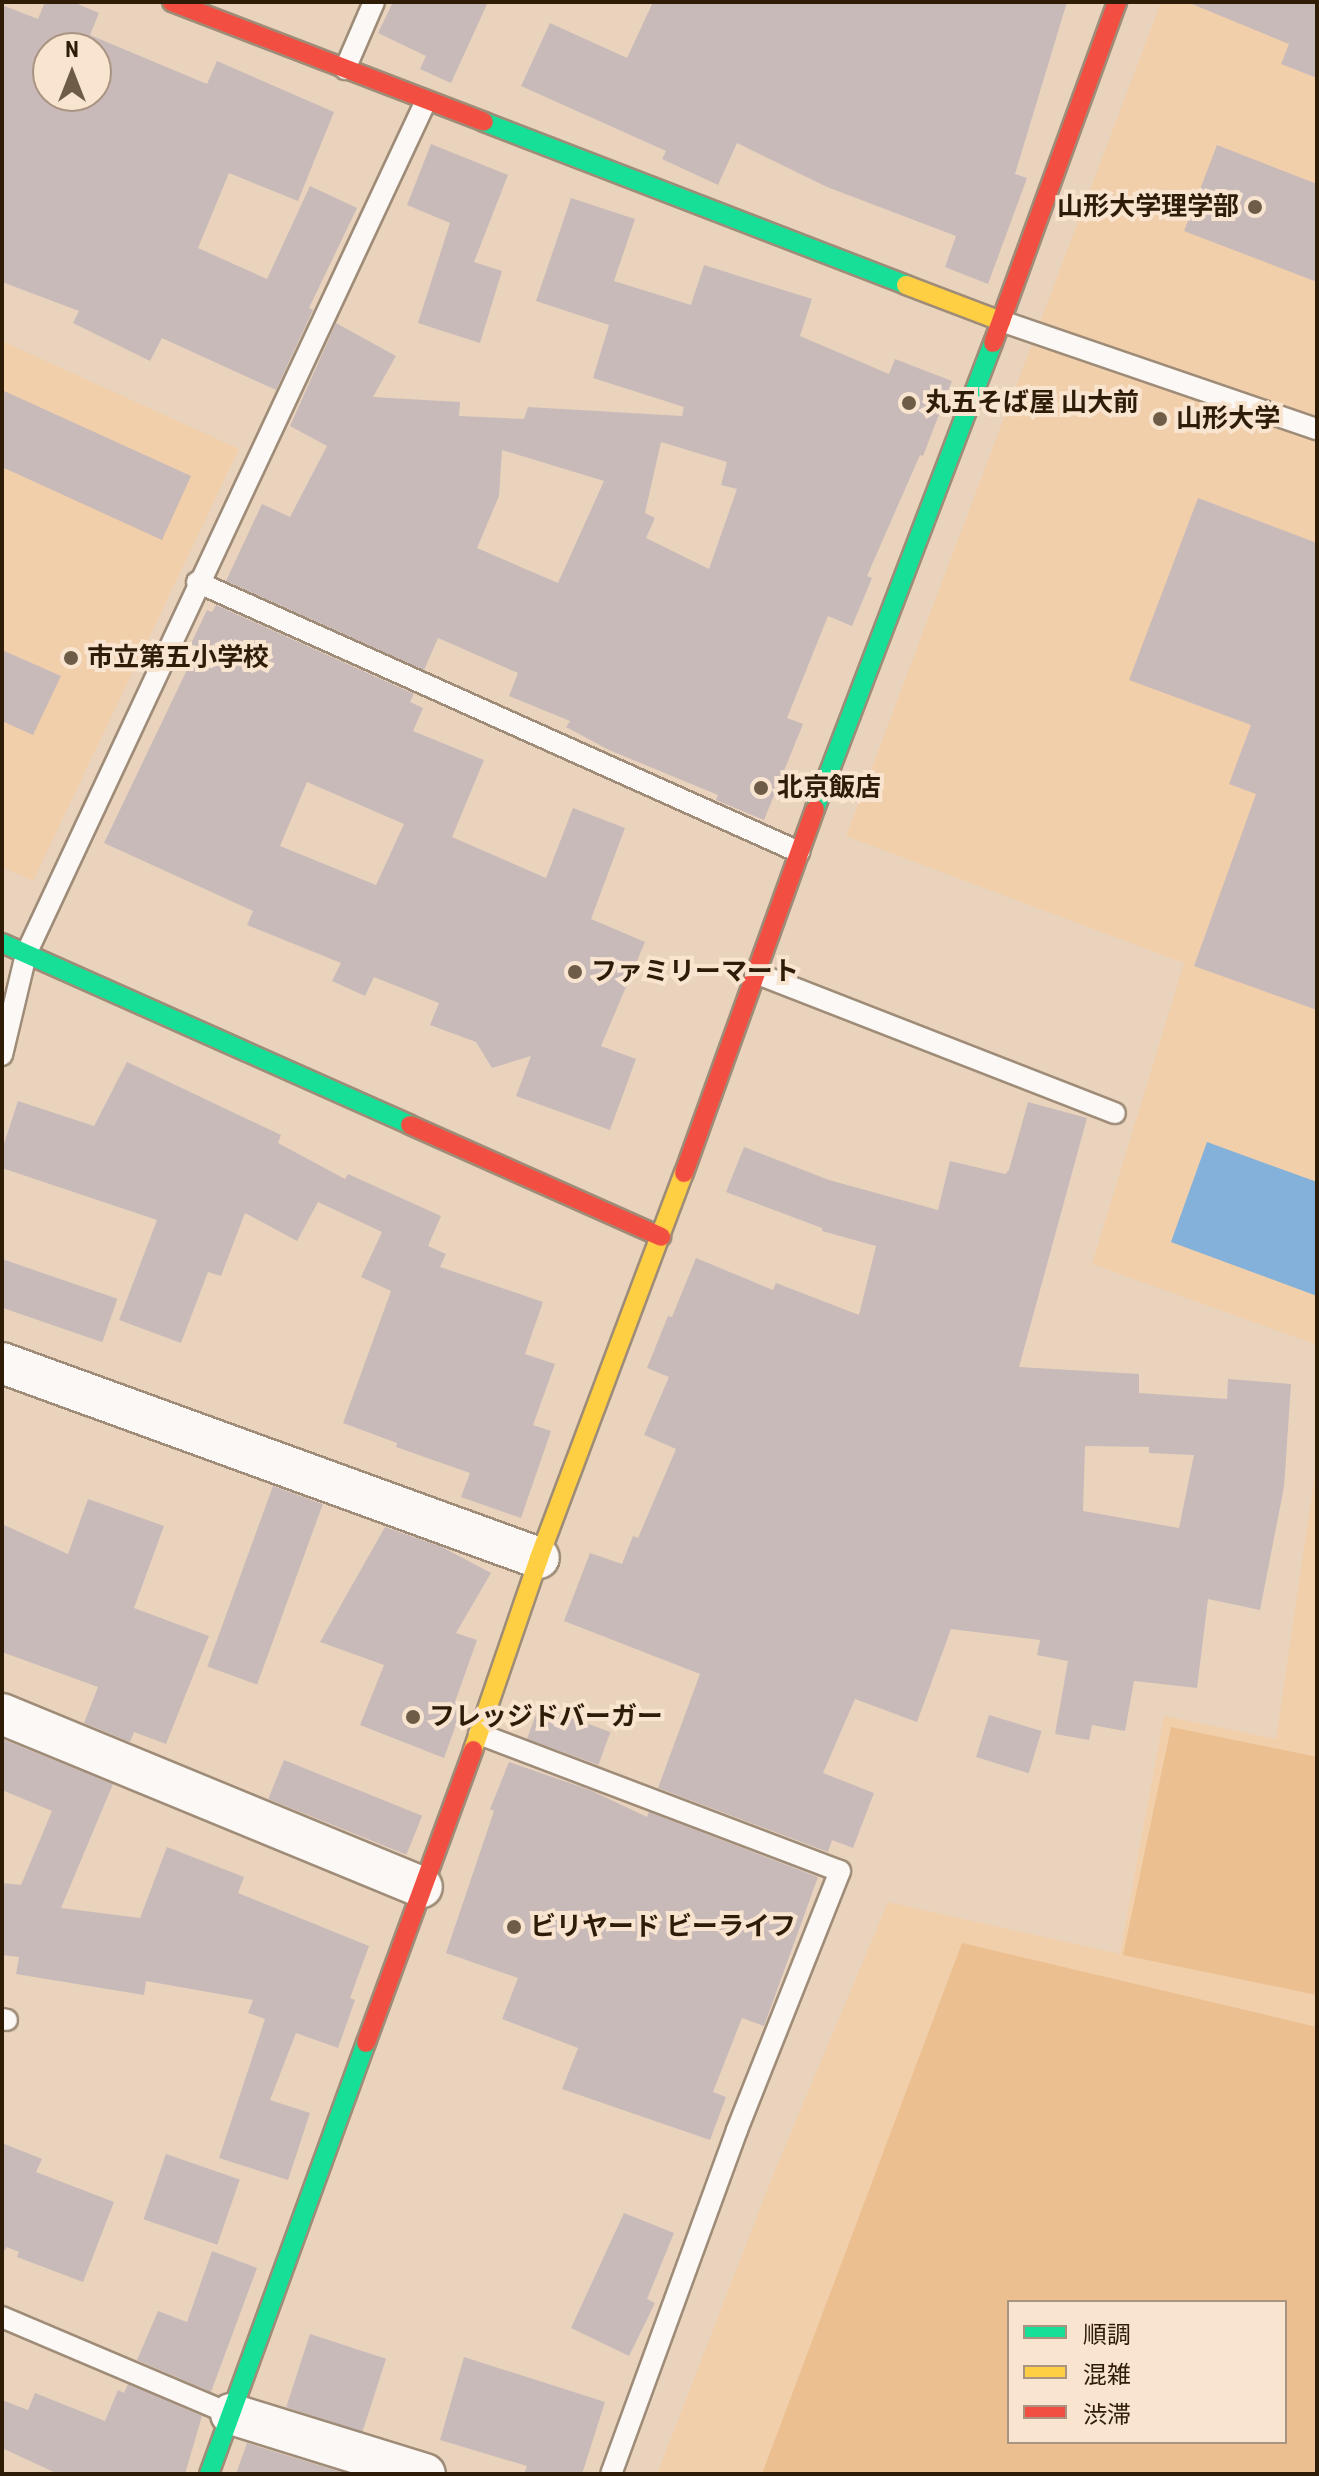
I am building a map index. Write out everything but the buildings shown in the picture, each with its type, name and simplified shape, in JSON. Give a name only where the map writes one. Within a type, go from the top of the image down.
[{"type":"street","points":[[172,2],[1001,321]]},
{"type":"street","points":[[209,2474],[479,1734],[539,1558],[661,1237],[758,974],[799,852],[1001,321],[1117,2]]},
{"type":"street","points":[[2,943],[661,1237]]},
{"type":"street","points":[[2,1363],[539,1558]]},
{"type":"street","points":[[2,1714],[422,1887]]},
{"type":"street","points":[[231,2414],[425,2474]]},
{"type":"lane","points":[[345,69],[374,2]]},
{"type":"lane","points":[[2,1055],[26,954],[197,582],[426,101]]},
{"type":"lane","points":[[1001,321],[1317,429]]},
{"type":"lane","points":[[197,582],[799,852]]},
{"type":"lane","points":[[758,974],[1115,1113]]},
{"type":"lane","points":[[479,1734],[840,1871],[737,2130],[611,2474]]},
{"type":"lane","points":[[2,2317],[231,2414]]},
{"type":"shaded area","name":"山形大学","points":[[1161,2],[1317,2],[1317,1345],[1092,1264],[1184,963],[846,836]]},
{"type":"shaded area","name":"市立第五小学校","points":[[2,341],[239,449],[33,881],[2,867]]},
{"type":"shaded area","points":[[1317,1460],[1317,2474],[657,2474],[773,2175],[888,1902],[1120,1954],[1164,1716],[1276,1739]]},
{"type":"shaded area","points":[[1171,1727],[1317,1757],[1317,1995],[1123,1955]]},
{"type":"shaded area","points":[[962,1943],[1317,2027],[1317,2474],[762,2474]]},
{"type":"water","points":[[1207,1142],[1317,1182],[1317,1296],[1171,1242]]},
{"type":"traffic: fast","points":[[484,122],[906,285]]},
{"type":"traffic: fast","points":[[815,809],[993,343]]},
{"type":"traffic: fast","points":[[2,943],[410,1125]]},
{"type":"traffic: fast","points":[[209,2474],[366,2043]]},
{"type":"traffic: slow","points":[[906,285],[1001,321]]},
{"type":"traffic: slow","points":[[473,1750],[539,1558],[684,1173]]},
{"type":"traffic: jam","points":[[172,2],[484,122]]},
{"type":"traffic: jam","points":[[993,343],[1117,2]]},
{"type":"traffic: jam","points":[[684,1173],[815,809]]},
{"type":"traffic: jam","points":[[410,1125],[661,1237]]},
{"type":"traffic: jam","points":[[366,2043],[473,1750]]},
{"type":"place","name":"山形大学理学部","points":[[1255,207]]},
{"type":"place","name":"丸五そば屋 山大前","points":[[909,403]]},
{"type":"place","name":"山形大学","points":[[1160,419]]},
{"type":"place","name":"市立第五小学校","points":[[71,658]]},
{"type":"place","name":"北京飯店","points":[[761,788]]},
{"type":"place","name":"ファミリーマート","points":[[575,972]]},
{"type":"place","name":"フレッジドバーガー","points":[[413,1717]]},
{"type":"place","name":"ビリヤード ビーライフ","points":[[514,1927]]}]
